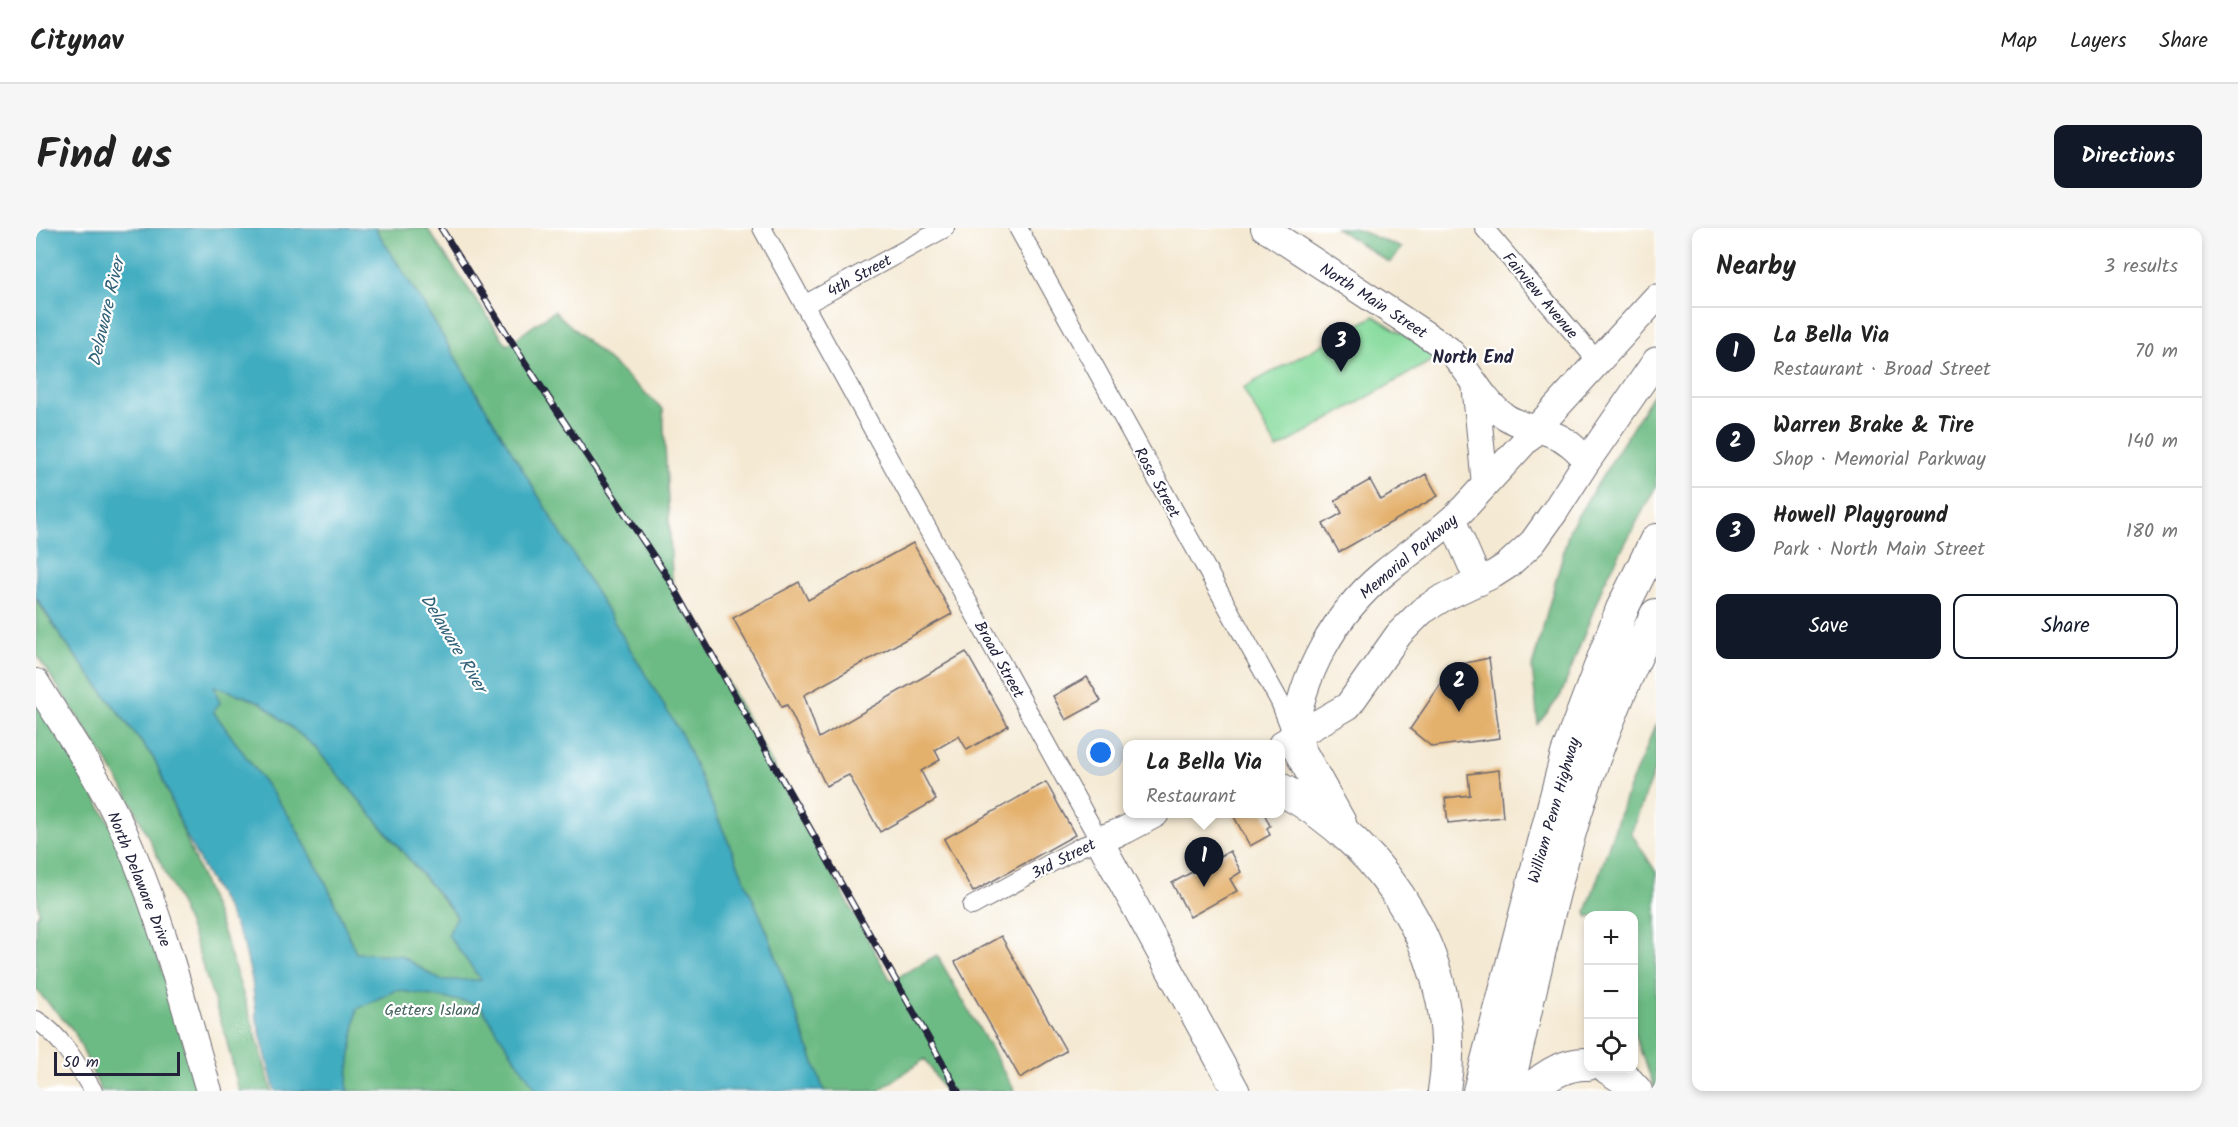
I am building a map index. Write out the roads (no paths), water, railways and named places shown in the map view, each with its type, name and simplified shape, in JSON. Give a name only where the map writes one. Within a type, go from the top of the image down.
[{"type":"highway","name":"William Penn Highway","points":[[1479,1091],[1567,754],[1622,609],[1656,540]]},
{"type":"highway","name":"William Penn Highway","points":[[1507,1091],[1559,874],[1578,807],[1612,713],[1656,615]]},
{"type":"highway","points":[[1287,741],[1301,753],[1346,832]]},
{"type":"highway","points":[[1285,791],[1346,832],[1371,858],[1399,895],[1421,935],[1436,978],[1444,1017],[1446,1074],[1444,1091]]},
{"type":"highway","points":[[1529,1091],[1551,1073],[1572,1065],[1584,1064]]},
{"type":"highway","points":[[1616,1073],[1636,1091]]},
{"type":"main road","name":"Memorial Parkway","points":[[1287,741],[1304,692],[1323,648],[1341,619],[1372,584],[1452,520],[1656,298]]},
{"type":"main road","points":[[1287,741],[1348,706],[1399,634],[1422,611],[1508,565],[1533,542],[1653,365],[1618,340]]},
{"type":"main road","points":[[1452,520],[1479,582]]},
{"type":"main road","name":"3rd Street","points":[[1099,840],[1125,830],[1146,818]]},
{"type":"main road","name":"Broad Street","points":[[1099,840],[1236,1091]]},
{"type":"street","name":"Broad Street","points":[[762,228],[1099,840]]},
{"type":"street","name":"4th Street","points":[[804,305],[945,228]]},
{"type":"street","name":"Rose Street","points":[[1018,228],[1280,702],[1287,741]]},
{"type":"street","name":"North Main Street","points":[[1264,228],[1442,345],[1459,360],[1501,413],[1515,422],[1564,440],[1587,460]]},
{"type":"street","name":"Fairview Avenue","points":[[1484,228],[1598,362]]},
{"type":"street","points":[[1475,382],[1485,485]]},
{"type":"street","name":"North Delaware Drive","points":[[36,682],[107,797],[131,847],[166,943],[209,1091]]},
{"type":"street","name":"3rd Street","points":[[972,906],[1080,847],[1099,840]]},
{"type":"street","points":[[36,1020],[45,1025],[78,1064],[93,1091]]},
{"type":"water","name":"Delaware River","points":[[36,228],[375,228],[424,305],[683,737],[768,934],[824,1091],[537,1091],[479,1004],[396,990],[357,1009],[347,1084],[349,1091],[275,1091],[257,1021],[252,980],[244,945],[183,829],[155,760],[64,641],[36,597]],"holes":[[[214,686],[260,702],[314,746],[457,916],[448,935],[481,980],[440,980],[400,955],[356,953],[326,883],[291,819],[213,711],[220,703]]]},
{"type":"railway","points":[[441,228],[520,355],[672,584],[958,1091]]},
{"type":"place","name":"Howell Playground","points":[[1341,372]]},
{"type":"place","name":"Warren Brake & Tire","points":[[1459,712]]},
{"type":"place","name":"La Bella Via","points":[[1204,887]]},
{"type":"district","name":"North End","points":[[1473,357]]},
{"type":"park label","name":"Getters Island","points":[[432,1009]]}]
